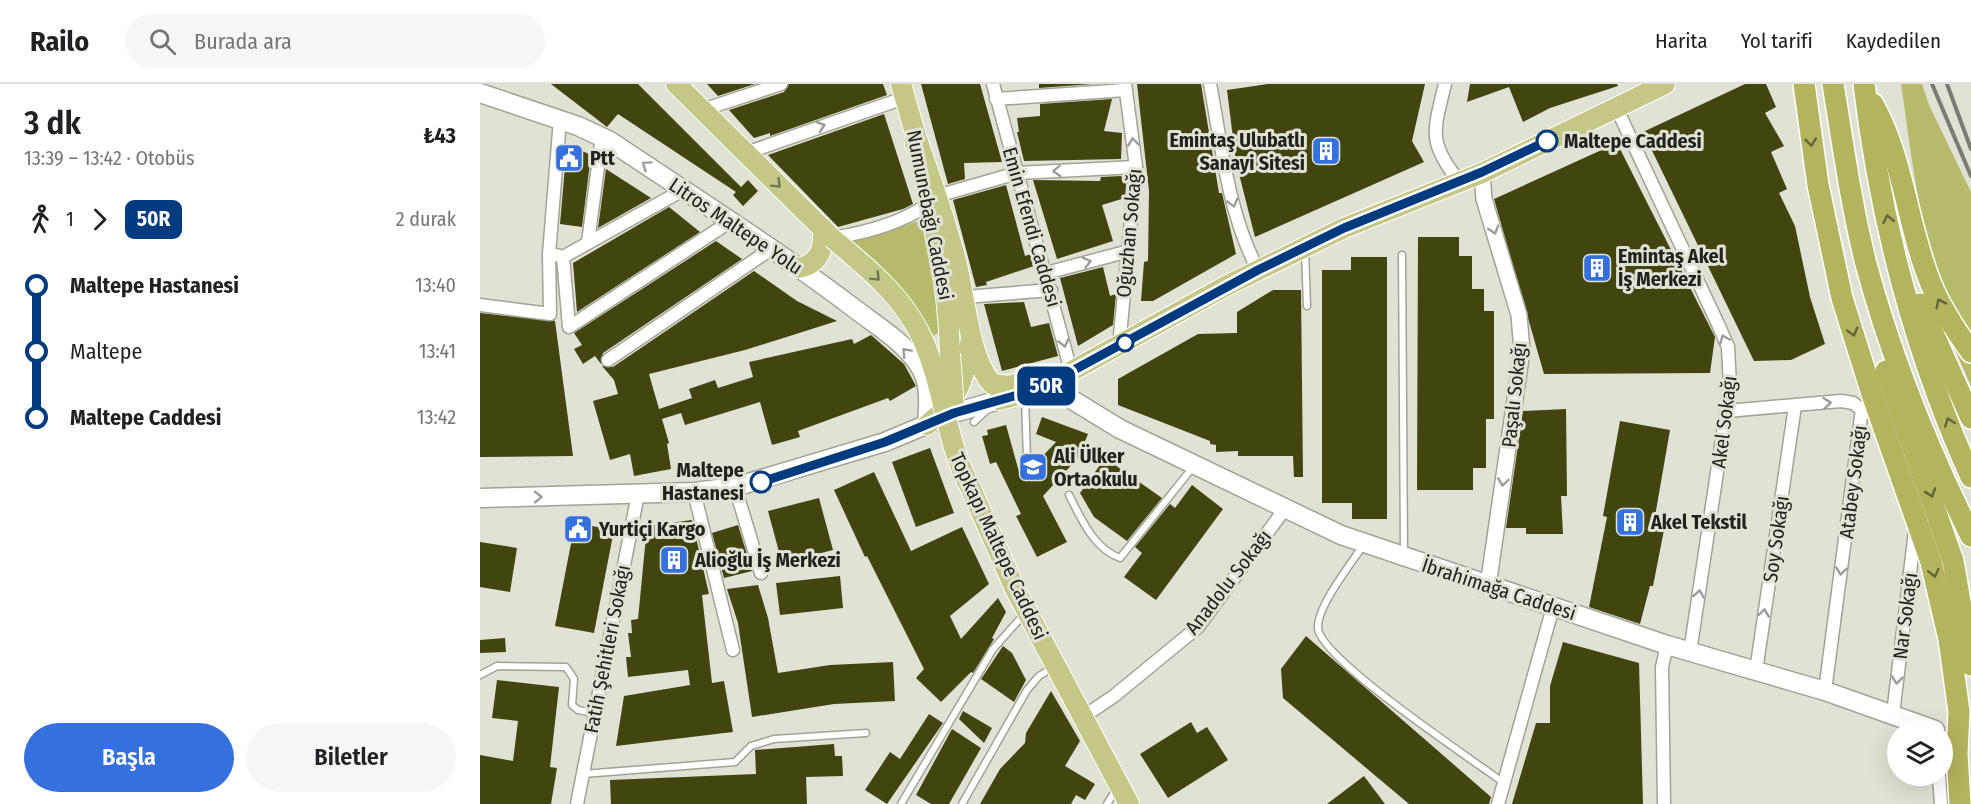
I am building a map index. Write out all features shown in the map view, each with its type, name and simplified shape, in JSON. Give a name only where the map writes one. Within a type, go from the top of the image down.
[{"type":"highway","points":[[1804,84],[1818,185],[1840,288],[1887,437],[1931,562],[1955,670],[1959,712],[1957,753],[1960,804]]},
{"type":"highway","points":[[1833,84],[1850,186],[1875,296],[1886,370],[1953,561],[1971,665]]},
{"type":"highway","points":[[1864,86],[1875,159],[1900,276],[1923,352],[1971,477]]},
{"type":"highway","points":[[1864,86],[1891,141],[1931,284],[1946,315],[1971,352]]},
{"type":"highway","points":[[1900,276],[1924,311],[1971,418]]},
{"type":"highway","points":[[1875,296],[1933,454],[1971,536]]},
{"type":"main road","name":"Topkapı Maltepe Caddesi","points":[[676,84],[827,233],[895,296],[921,336],[933,370],[953,450],[1024,617],[1057,665],[1129,804]]},
{"type":"main road","points":[[480,498],[694,492],[735,487],[885,442],[954,413],[1032,391],[1258,270],[1344,228],[1482,172],[1665,84]]},
{"type":"main road","name":"Numunebağı Caddesi","points":[[903,91],[915,133],[916,157],[932,201],[944,270],[950,314],[951,384],[971,489]]},
{"type":"main road","name":"Litros Maltepe Yolu","points":[[480,93],[560,119],[602,136],[731,220],[798,268],[907,352],[924,374],[927,424]]},
{"type":"main road","points":[[932,201],[965,297],[971,339],[983,370],[992,384],[1009,386],[1058,371],[1071,371]]},
{"type":"main road","points":[[798,268],[815,261],[822,251],[827,233]]},
{"type":"main road","points":[[927,424],[945,410],[961,386],[965,376],[971,339]]},
{"type":"main road","points":[[1071,371],[1081,405]]},
{"type":"main road","name":"İbrahimağa Caddesi","points":[[1032,391],[1061,393],[1120,429],[1284,510],[1364,543],[1667,645],[1826,691],[1907,720]]},
{"type":"main road","name":"İbrahimağa Caddesi","points":[[1953,749],[1957,753]]},
{"type":"street","points":[[702,110],[781,84]]},
{"type":"street","name":"Emin Efendi Caddesi","points":[[993,84],[1051,290],[1071,371]]},
{"type":"street","points":[[1215,84],[1211,84],[1228,186],[1243,242],[1258,270]]},
{"type":"street","points":[[1445,84],[1435,131],[1443,162],[1459,182]]},
{"type":"street","points":[[996,99],[1126,87]]},
{"type":"street","name":"Oğuzhan Sokağı","points":[[1119,346],[1136,167],[1126,87]]},
{"type":"street","points":[[746,153],[903,91]]},
{"type":"street","name":"Akel Sokağı","points":[[1616,107],[1728,347],[1731,364],[1727,411],[1690,652]]},
{"type":"street","points":[[480,305],[550,314],[549,254],[560,119]]},
{"type":"street","points":[[588,243],[602,136]]},
{"type":"street","points":[[827,233],[879,226],[916,212],[932,201],[1017,173],[1136,167]]},
{"type":"street","name":"Paşalı Sokağı","points":[[1482,172],[1484,199],[1519,315],[1522,351],[1488,586]]},
{"type":"street","points":[[549,254],[563,256],[683,190]]},
{"type":"street","points":[[563,256],[569,327],[731,220]]},
{"type":"street","points":[[608,360],[771,249]]},
{"type":"street","points":[[1046,273],[1129,251]]},
{"type":"street","points":[[965,297],[1051,290]]},
{"type":"street","name":"Atabey Sokağı","points":[[1727,411],[1841,402],[1853,403],[1862,409],[1826,691]]},
{"type":"street","name":"Soy Sokağı","points":[[1756,671],[1795,406]]},
{"type":"street","points":[[1862,409],[1887,437]]},
{"type":"street","points":[[735,487],[760,573]]},
{"type":"street","points":[[694,492],[733,650]]},
{"type":"street","name":"Fatih Şehitleri Sokağı","points":[[577,804],[638,494]]},
{"type":"street","name":"Anadolu Sokağı","points":[[1083,717],[1114,696],[1198,627],[1284,510]]},
{"type":"street","name":"Nar Sokağı","points":[[1893,714],[1916,517]]},
{"type":"street","points":[[1498,804],[1553,607]]},
{"type":"street","points":[[1664,804],[1662,667],[1667,645]]},
{"type":"street","points":[[1940,786],[1941,804]]},
{"type":"lane","points":[[1305,247],[1307,306]]},
{"type":"lane","points":[[1402,255],[1404,558]]},
{"type":"lane","points":[[1027,459],[1032,391]]},
{"type":"lane","points":[[974,422],[999,400]]},
{"type":"lane","points":[[1069,495],[1087,529],[1109,554],[1120,558],[1195,465]]},
{"type":"lane","points":[[1364,543],[1319,615],[1318,630],[1323,642],[1355,674],[1504,783]]},
{"type":"lane","points":[[900,804],[993,649],[1024,617]]},
{"type":"lane","points":[[962,804],[1027,690],[1038,676],[1057,665]]},
{"type":"lane","points":[[480,675],[497,666],[566,667],[574,679],[572,705],[578,710],[595,713]]},
{"type":"lane","points":[[583,774],[735,762],[751,746],[765,741],[866,733]]},
{"type":"lane","points":[[1107,804],[1118,785]]},
{"type":"green space","points":[[1901,84],[1922,84],[1929,105],[1971,192],[1971,334],[1940,277],[1930,246],[1915,181]]},
{"type":"green space","points":[[925,219],[937,288],[939,333],[932,336],[877,262],[853,242]]},
{"type":"green space","points":[[1952,343],[1971,364],[1971,386]]},
{"type":"building","points":[[551,84],[638,84],[741,187],[748,180],[758,191],[743,206],[733,195],[736,192],[618,114],[607,127]]},
{"type":"building","points":[[707,84],[755,84],[718,96]]},
{"type":"building","points":[[789,84],[883,84],[887,95],[770,136],[770,133],[754,138],[729,110],[784,92]]},
{"type":"building","points":[[921,84],[980,84],[1002,162],[964,163],[965,179],[948,184]]},
{"type":"building","points":[[1039,84],[1093,84],[1039,88]]},
{"type":"building","points":[[1137,84],[1201,84],[1219,193],[1222,193],[1236,254],[1153,301],[1141,301],[1144,262],[1148,261],[1149,191]]},
{"type":"building","name":"Emintaş Ulubatlı Sanayi Sitesi","points":[[1268,84],[1425,84],[1412,141],[1424,162],[1255,237],[1236,162],[1227,90]]},
{"type":"building","points":[[1470,84],[1617,84],[1618,86],[1550,108],[1523,122],[1509,87],[1467,102]]},
{"type":"building","points":[[1745,84],[1766,84],[1776,107],[1765,113],[1784,146],[1771,152],[1787,189],[1779,193],[1795,226],[1810,297],[1825,344],[1791,360],[1754,361],[1643,132]]},
{"type":"building","points":[[1112,99],[1104,131],[1122,133],[1121,159],[1024,161],[1017,132],[1019,132],[1017,118],[1040,116],[1040,104]]},
{"type":"building","points":[[884,114],[913,204],[903,209],[838,227],[768,155]]},
{"type":"building","name":"Emintaş Akel İş Merkezi","points":[[1617,143],[1715,337],[1710,373],[1544,374],[1494,199]]},
{"type":"building","points":[[567,144],[591,155],[582,227],[560,224]]},
{"type":"building","points":[[606,169],[651,198],[598,228]]},
{"type":"building","points":[[1121,176],[1126,184],[1125,198],[1102,205],[1113,241],[1057,259],[1033,180],[1100,181],[1101,177]]},
{"type":"building","points":[[1006,185],[1025,256],[1031,254],[1034,266],[986,282],[987,285],[976,287],[953,200]]},
{"type":"building","points":[[669,207],[700,232],[577,312],[573,263]]},
{"type":"building","points":[[1418,237],[1459,237],[1459,256],[1472,256],[1472,289],[1484,289],[1484,311],[1494,311],[1494,419],[1486,419],[1486,468],[1473,468],[1473,490],[1417,490]]},
{"type":"building","points":[[716,241],[742,259],[603,353],[601,364],[595,356],[583,364],[574,349],[582,345],[574,333]]},
{"type":"building","points":[[1351,257],[1387,257],[1387,519],[1352,519],[1352,503],[1322,503],[1322,270],[1351,270]]},
{"type":"building","points":[[1103,267],[1110,296],[1116,294],[1113,325],[1078,346],[1060,278]]},
{"type":"building","points":[[754,271],[797,301],[837,321],[745,350],[649,374],[659,409],[692,398],[689,389],[715,380],[718,388],[753,377],[749,362],[852,339],[854,344],[871,335],[904,364],[916,386],[890,401],[888,398],[798,431],[800,437],[772,445],[760,402],[685,425],[681,413],[662,419],[669,443],[667,444],[671,469],[634,476],[630,454],[610,460],[593,401],[618,394],[614,380],[602,366],[613,367]]},
{"type":"building","points":[[1273,290],[1301,290],[1303,477],[1294,477],[1293,456],[1238,456],[1238,451],[1216,452],[1216,445],[1210,444],[1210,441],[1118,405],[1118,379],[1198,334],[1237,333],[1237,312]]},
{"type":"building","points":[[1024,302],[1031,327],[1049,323],[1058,356],[1002,371],[984,304]]},
{"type":"building","points":[[480,313],[555,321],[573,456],[480,457]]},
{"type":"building","points":[[1566,409],[1567,496],[1561,496],[1563,534],[1526,534],[1526,528],[1506,528],[1523,411]]},
{"type":"building","points":[[1042,417],[1088,434],[1078,458],[1043,496],[1067,542],[1037,557],[1016,516],[1021,514],[996,462],[990,464],[982,436],[988,435],[987,430],[1006,425],[1021,479],[1056,442],[1036,434]]},
{"type":"building","name":"Akel Tekstil","points":[[1620,421],[1670,430],[1653,528],[1664,530],[1653,586],[1650,586],[1640,624],[1589,607],[1607,517],[1603,516]]},
{"type":"building","points":[[930,448],[954,513],[916,527],[892,462]]},
{"type":"building","points":[[1105,458],[1162,498],[1127,541],[1094,517],[1080,493]]},
{"type":"building","points":[[874,472],[911,551],[962,527],[989,584],[950,616],[961,639],[998,598],[1006,612],[992,638],[994,639],[973,673],[971,672],[941,702],[916,678],[924,669],[867,556],[865,557],[834,490]]},
{"type":"building","points":[[1192,485],[1223,509],[1156,600],[1124,577],[1142,553],[1135,547],[1170,504],[1175,508]]},
{"type":"building","points":[[819,498],[833,550],[782,563],[768,511]]},
{"type":"building","points":[[692,520],[709,594],[702,595],[712,683],[724,681],[733,732],[616,746],[624,696],[690,685],[688,670],[628,677],[626,657],[631,657],[628,633],[632,633],[631,620],[638,619],[647,526]]},
{"type":"building","points":[[575,523],[614,530],[594,633],[555,626]]},
{"type":"building","points":[[738,525],[752,571],[724,578],[712,533]]},
{"type":"building","points":[[480,542],[517,548],[510,592],[480,587]]},
{"type":"building","points":[[840,576],[843,608],[780,615],[776,583]]},
{"type":"building","points":[[758,585],[768,618],[778,673],[830,665],[893,662],[895,701],[834,704],[752,717],[738,623],[727,589]]},
{"type":"building","points":[[1306,636],[1491,797],[1489,804],[1409,804],[1283,698],[1281,669]]},
{"type":"building","points":[[505,638],[506,652],[480,653],[480,640]]},
{"type":"building","points":[[1563,642],[1639,663],[1643,804],[1512,804],[1536,723],[1550,723],[1550,686]]},
{"type":"building","points":[[1003,646],[1012,653],[1026,680],[1014,702],[981,679]]},
{"type":"building","points":[[497,680],[559,687],[550,767],[557,768],[551,804],[480,804],[480,755],[513,761],[518,721],[492,718]]},
{"type":"building","points":[[1051,691],[1080,741],[1065,766],[1095,784],[1085,800],[1076,795],[1071,804],[980,804],[1000,769],[1025,743],[1026,733]]},
{"type":"building","points":[[963,711],[992,728],[984,743],[959,719]]},
{"type":"building","points":[[929,714],[943,723],[887,804],[865,790],[890,752],[900,759]]},
{"type":"building","points":[[1191,722],[1197,733],[1207,727],[1228,760],[1168,798],[1140,754]]},
{"type":"building","points":[[952,729],[981,748],[949,804],[931,804],[916,795]]},
{"type":"building","points":[[834,744],[835,756],[842,756],[843,776],[806,777],[807,804],[611,804],[610,780],[756,774],[755,750]]},
{"type":"building","points":[[1364,776],[1385,804],[1327,804]]},
{"type":"railway","points":[[1932,84],[1971,176]]},
{"type":"railway","points":[[1947,84],[1971,149]]},
{"type":"bus line","name":"50R","points":[[761,482],[885,442],[954,413],[1039,389],[1226,286],[1344,228],[1482,172],[1547,141]]},
{"type":"place","name":"Maltepe Caddesi","points":[[1547,141]]},
{"type":"place","name":"Emintaş Ulubatlı Sanayi Sitesi","points":[[1326,151]]},
{"type":"place","name":"Ptt","points":[[569,158]]},
{"type":"place","name":"Emintaş Akel İş Merkezi","points":[[1597,268]]},
{"type":"place","name":"Ali Ülker Ortaokulu","points":[[1033,467]]},
{"type":"place","name":"Maltepe Hastanesi","points":[[761,482]]},
{"type":"place","name":"Akel Tekstil","points":[[1630,522]]},
{"type":"place","name":"Yurtiçi Kargo","points":[[578,529]]},
{"type":"place","name":"Alioğlu İş Merkezi","points":[[674,560]]}]
